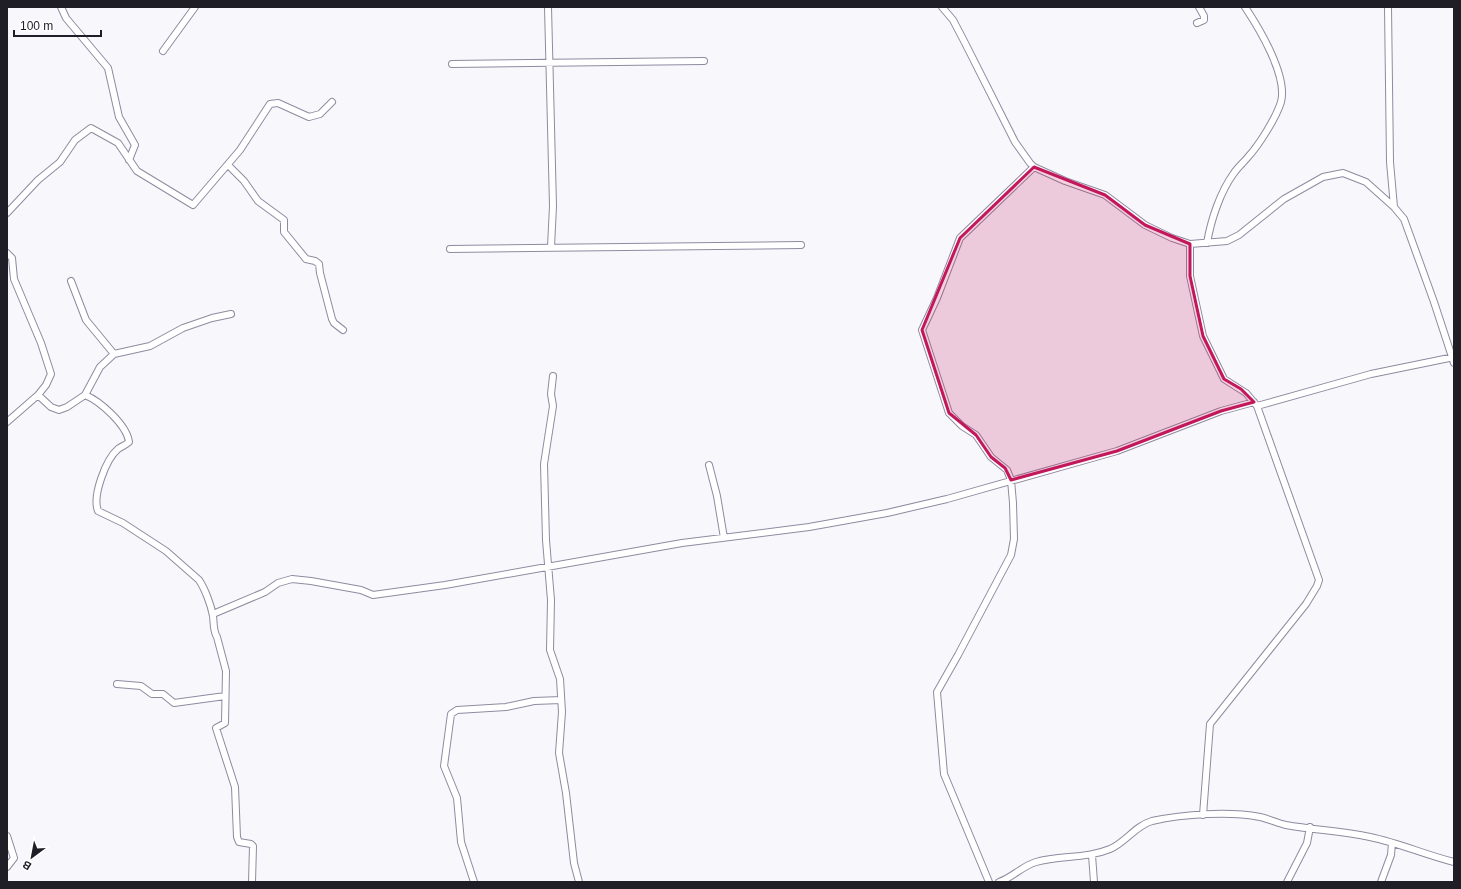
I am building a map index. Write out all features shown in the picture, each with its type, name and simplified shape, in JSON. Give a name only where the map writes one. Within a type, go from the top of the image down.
[{"type":"street","points":[[61,7],[66,18],[110,71],[119,117],[134,145],[129,160]]},
{"type":"street","points":[[163,51],[195,7]]},
{"type":"street","points":[[548,7],[552,206],[551,247]]},
{"type":"street","points":[[213,614],[265,592],[278,583],[292,579],[361,590],[373,595],[445,586],[676,544],[887,514],[1117,451],[1214,413],[1371,374],[1453,359],[1407,225],[1394,207],[1366,182],[1351,175],[1338,173],[1323,177],[1294,192],[1276,204],[1253,224],[1233,238],[1221,243],[1190,244],[1172,238],[1145,225],[1105,195],[1034,167],[1023,155],[1015,142],[953,20],[942,7]]},
{"type":"street","points":[[1197,23],[1204,20],[1204,16],[1199,7]]},
{"type":"street","points":[[1207,243],[1210,227],[1227,185],[1234,172],[1249,156],[1260,140],[1281,102],[1281,91],[1276,67],[1261,31],[1245,7]]},
{"type":"street","points":[[1388,7],[1390,162],[1394,207]]},
{"type":"street","points":[[452,64],[704,61]]},
{"type":"street","points":[[7,213],[38,180],[60,162],[75,140],[91,128],[118,142],[137,171],[193,205],[228,164],[272,102],[278,103],[309,117],[320,114],[332,102]]},
{"type":"street","points":[[228,164],[244,181],[258,201],[284,220],[284,232],[303,256],[319,264],[332,319],[334,323],[343,330]]},
{"type":"street","points":[[989,882],[944,774],[937,692],[1011,555],[1014,539],[1011,480],[1005,468],[991,458],[976,435],[962,426],[949,413],[922,330],[937,298],[960,238],[1034,167]]},
{"type":"street","points":[[1190,244],[1190,276],[1203,336],[1224,379],[1241,389],[1255,404],[1317,574],[1318,583],[1306,604],[1210,724],[1203,815]]},
{"type":"street","points":[[450,249],[801,245]]},
{"type":"street","points":[[7,253],[13,260],[14,279],[17,288],[42,343],[50,370],[50,379],[38,395],[7,422]]},
{"type":"street","points":[[71,281],[78,303],[86,320],[114,354]]},
{"type":"street","points":[[38,395],[51,407],[59,410],[85,395],[100,367],[114,354],[150,346],[183,328],[212,318],[230,314]]},
{"type":"street","points":[[553,376],[551,394],[553,406],[544,464],[546,534],[551,600],[550,650],[560,678],[562,700],[559,754],[566,793],[574,862],[579,882]]},
{"type":"street","points":[[85,395],[90,397],[113,415],[129,440],[128,444],[117,451],[103,473],[97,500],[98,511],[147,538],[166,551],[195,576],[202,584],[213,614],[215,634],[226,671],[225,723],[216,728],[235,788],[237,837],[239,842],[251,844],[253,846],[252,882]]},
{"type":"street","points":[[709,464],[717,496],[724,538]]},
{"type":"street","points":[[116,684],[141,686],[152,694],[163,694],[174,703],[226,696]]},
{"type":"street","points":[[474,882],[461,842],[457,798],[444,766],[451,714],[456,710],[506,708],[534,701],[562,700]]},
{"type":"street","points":[[999,882],[1036,862],[1092,855],[1118,845],[1138,827],[1152,822],[1203,815],[1241,814],[1262,817],[1285,825],[1345,832],[1392,843],[1454,862]]},
{"type":"street","points":[[1287,882],[1307,843],[1310,827]]},
{"type":"street","points":[[7,836],[14,858],[7,866]]},
{"type":"street","points":[[1381,882],[1391,855],[1392,843]]},
{"type":"street","points":[[1092,855],[1094,882]]},
{"type":"highlighted area","points":[[1034,167],[1105,195],[1145,225],[1190,244],[1190,276],[1203,336],[1224,379],[1241,389],[1254,402],[1221,411],[1117,451],[1011,480],[1005,468],[991,457],[976,435],[949,413],[922,330],[960,238]]}]
